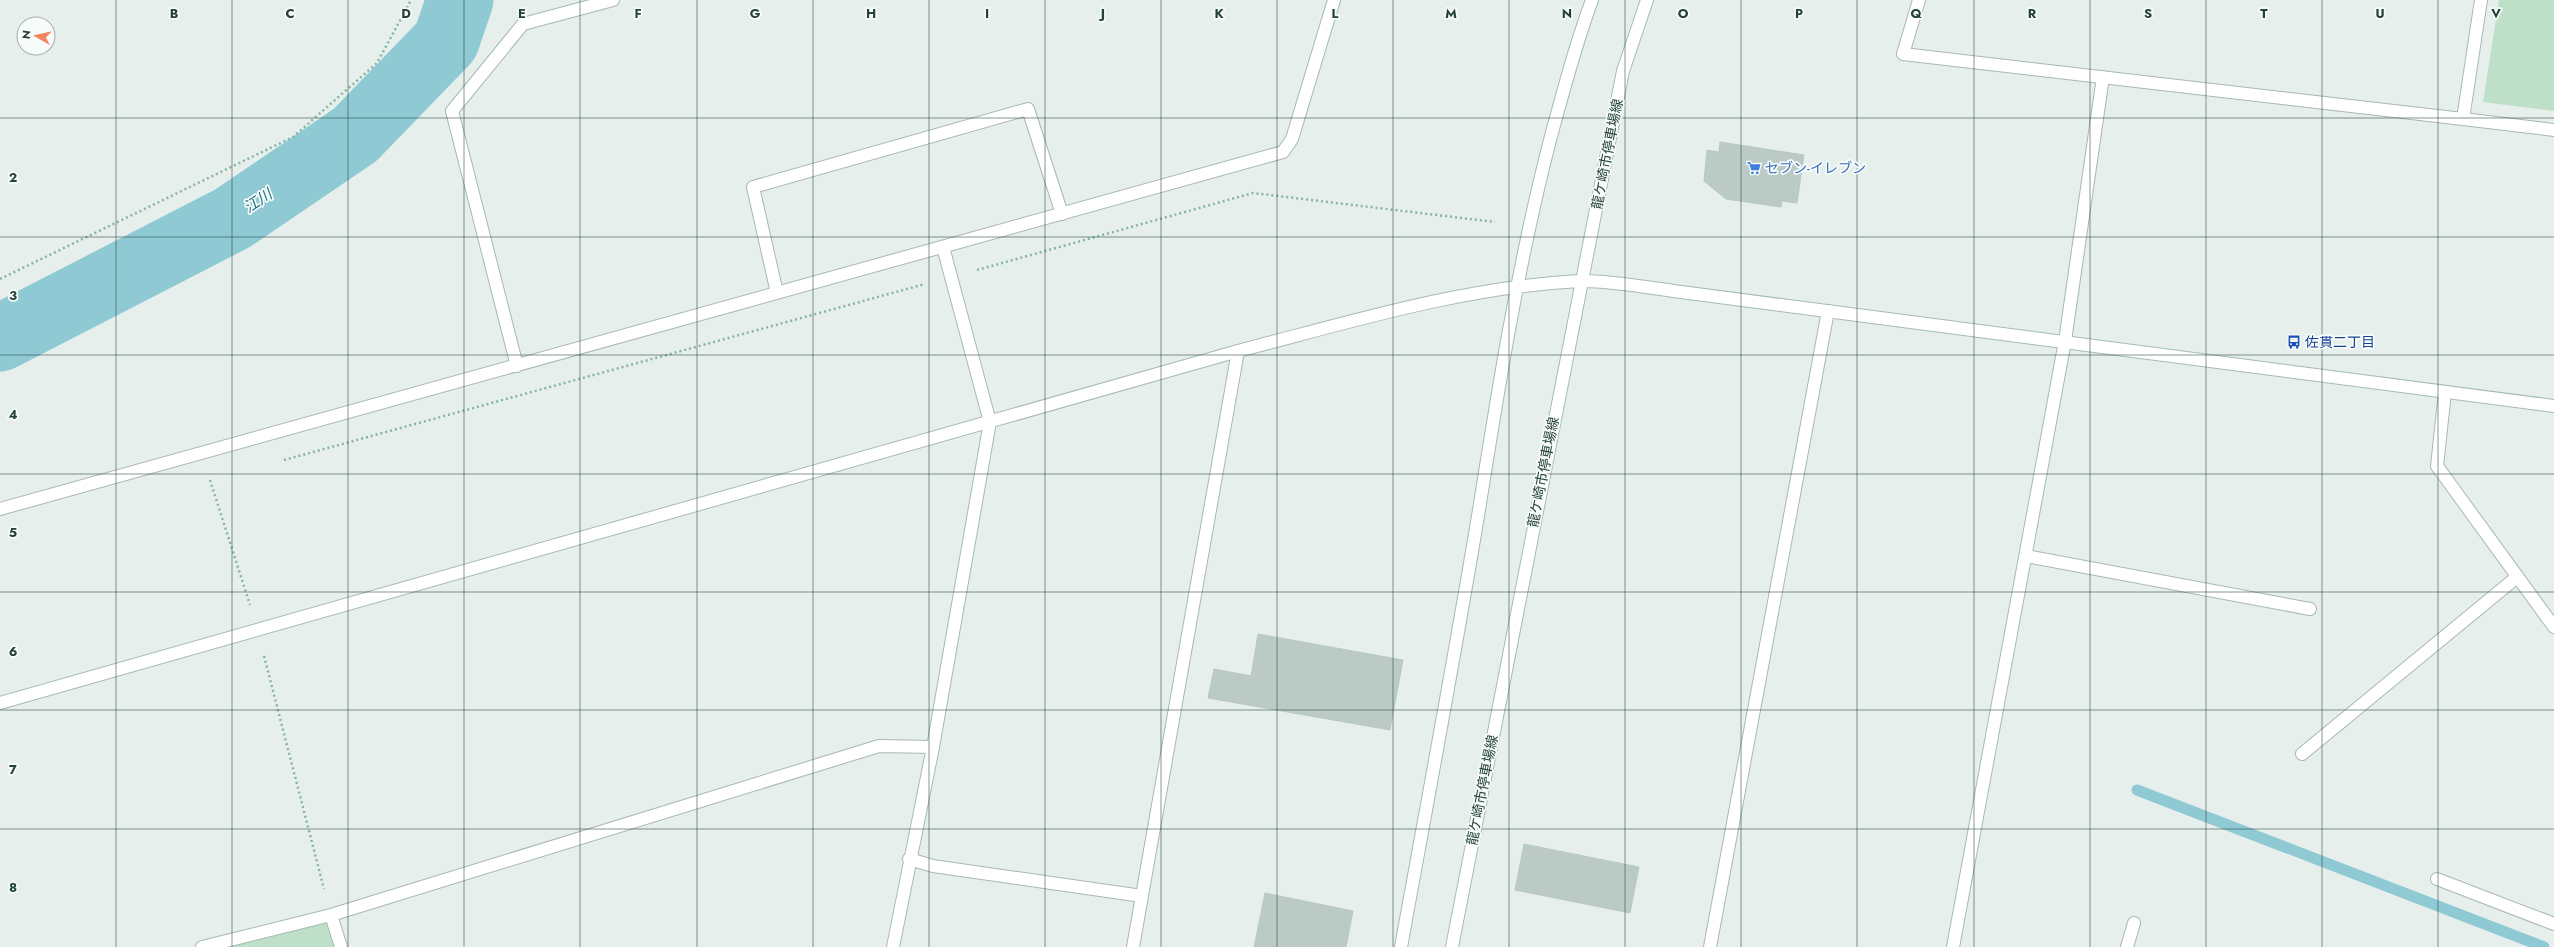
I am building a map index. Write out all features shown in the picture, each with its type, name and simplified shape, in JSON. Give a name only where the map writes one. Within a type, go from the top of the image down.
[{"type":"street","points":[[517,366],[452,111],[523,24],[613,0]]},
{"type":"street","points":[[0,509],[1283,152],[1292,139],[1334,0]]},
{"type":"street","points":[[1401,947],[1468,574],[1517,286],[1535,200],[1562,95],[1578,36],[1592,0]]},
{"type":"street","name":"龍ケ崎市停車場線","points":[[1452,947],[1623,72],[1647,0]]},
{"type":"street","points":[[1919,0],[1903,54],[2554,130]]},
{"type":"street","points":[[2463,119],[2481,0]]},
{"type":"street","points":[[1953,947],[2065,341],[2104,77]]},
{"type":"street","points":[[777,293],[753,187],[1020,111],[1028,109],[1062,214]]},
{"type":"street","points":[[893,947],[909,859],[933,747],[990,422],[942,247]]},
{"type":"street","points":[[0,703],[1238,351],[1383,314],[1517,286],[1581,281],[2065,341],[2554,406]]},
{"type":"street","points":[[1710,947],[1828,311]]},
{"type":"street","points":[[1133,947],[1238,351]]},
{"type":"street","points":[[2445,392],[2437,466],[2554,627]]},
{"type":"street","points":[[2026,556],[2310,609]]},
{"type":"street","points":[[2302,754],[2517,577]]},
{"type":"street","points":[[202,947],[330,915],[879,746],[933,747]]},
{"type":"street","points":[[909,859],[933,866],[1142,896]]},
{"type":"street","points":[[2437,879],[2554,924]]},
{"type":"street","points":[[330,915],[341,947]]},
{"type":"street","points":[[2127,947],[2134,923]]},
{"type":"path","points":[[0,280],[293,137],[377,63],[411,0]]},
{"type":"path","points":[[280,461],[1253,193],[1495,222]]},
{"type":"path","points":[[203,482],[218,478]]},
{"type":"path","points":[[210,480],[257,630],[330,915]]},
{"type":"green space","points":[[2499,0],[2554,0],[2554,111],[2483,102]]},
{"type":"green space","points":[[331,915],[341,947],[202,947]]},
{"type":"building","name":"セブン-イレブン","points":[[1720,142],[1804,155],[1797,203],[1782,201],[1781,207],[1726,199],[1704,181],[1707,150],[1719,152]]},
{"type":"building","points":[[1258,634],[1403,660],[1390,730],[1208,698],[1214,669],[1251,676]]},
{"type":"building","points":[[1524,844],[1639,867],[1630,913],[1515,890]]},
{"type":"building","points":[[1265,893],[1353,911],[1346,947],[1254,947]]},
{"type":"waterway","name":"江川","points":[[0,338],[233,218],[355,135],[446,41],[460,0]]},
{"type":"waterway","points":[[2137,790],[2544,947]]},
{"type":"place","name":"セブン-イレブン","points":[[1754,168]]},
{"type":"place","name":"佐貫二丁目","points":[[2294,342]]}]
